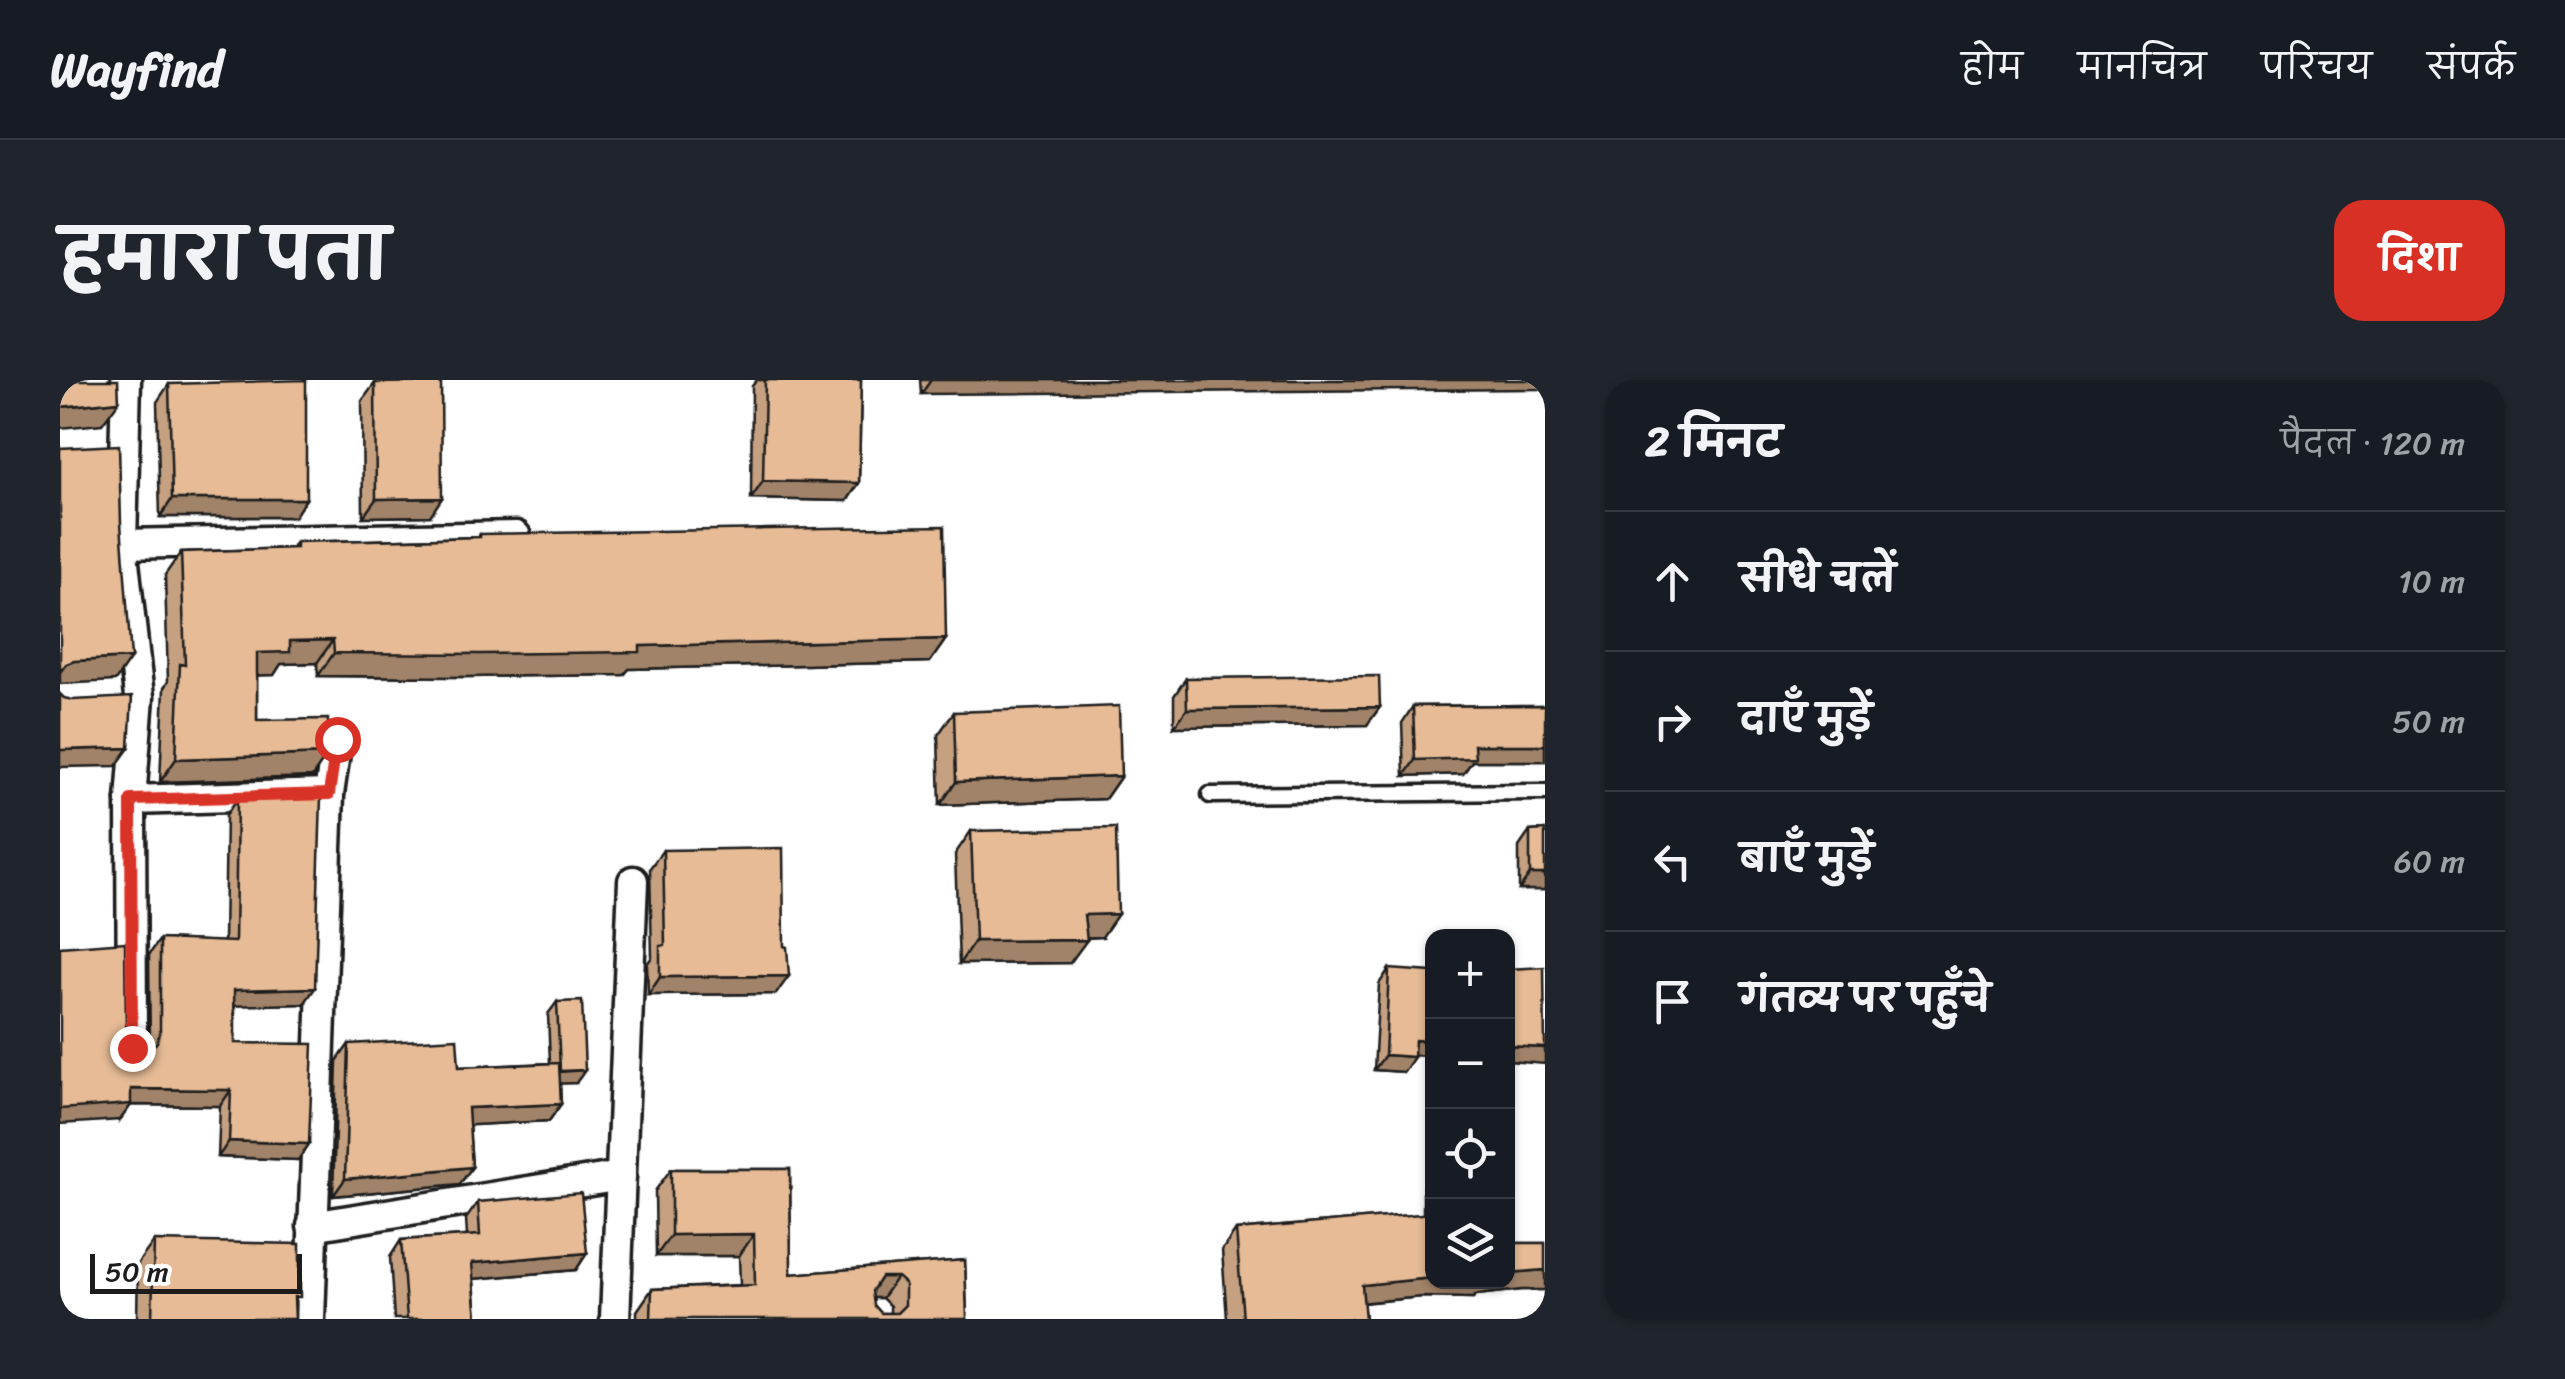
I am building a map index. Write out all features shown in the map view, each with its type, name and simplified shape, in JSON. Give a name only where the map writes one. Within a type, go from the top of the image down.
[{"type":"street","points":[[126,380],[122,544],[129,698],[132,1048]]},
{"type":"street","points":[[122,544],[540,535]]},
{"type":"street","points":[[310,1319],[329,794],[337,739]]},
{"type":"street","points":[[131,800],[329,794]]},
{"type":"street","points":[[615,1319],[633,882]]},
{"type":"street","points":[[312,1226],[621,1176]]},
{"type":"lane","points":[[1210,795],[1545,792]]},
{"type":"building","points":[[60,380],[118,380],[119,401],[60,407]]},
{"type":"building","points":[[306,380],[306,499],[172,499],[169,384]]},
{"type":"building","points":[[765,380],[861,380],[859,483],[763,481]]},
{"type":"building","points":[[441,382],[442,498],[376,499],[375,383]]},
{"type":"building","points":[[119,445],[131,658],[74,661],[60,672],[60,448]]},
{"type":"building","points":[[944,526],[946,639],[640,646],[640,652],[481,654],[334,653],[333,640],[290,641],[290,652],[257,653],[257,720],[328,719],[328,754],[176,759],[180,664],[185,665],[181,552],[296,548],[296,542],[480,534]]},
{"type":"building","points":[[1379,676],[1380,707],[1187,709],[1186,678]]},
{"type":"building","points":[[60,694],[73,700],[132,697],[129,748],[60,750]]},
{"type":"building","points":[[1545,705],[1545,745],[1474,745],[1475,758],[1415,760],[1413,706]]},
{"type":"building","points":[[1119,706],[1121,776],[956,782],[954,712]]},
{"type":"building","points":[[321,797],[315,988],[234,990],[235,1043],[313,1044],[309,1144],[229,1141],[231,1090],[131,1089],[131,1104],[60,1109],[60,947],[125,942],[126,1034],[133,1047],[151,1048],[160,1032],[160,939],[235,942],[237,799]]},
{"type":"building","points":[[1116,828],[1118,914],[1084,915],[1087,940],[975,941],[971,831]]},
{"type":"building","points":[[1545,830],[1545,874],[1530,874],[1530,831]]},
{"type":"building","points":[[783,848],[784,946],[789,976],[660,977],[660,946],[665,945],[663,850]]},
{"type":"building","points":[[1544,967],[1545,1048],[1515,1046],[1515,969]]},
{"type":"building","points":[[1389,969],[1425,972],[1425,1041],[1415,1040],[1414,1057],[1385,1055]]},
{"type":"building","points":[[582,1001],[585,1070],[560,1071],[557,1002]]},
{"type":"building","points":[[457,1038],[459,1067],[559,1063],[561,1104],[468,1108],[472,1167],[345,1179],[349,1044]]},
{"type":"building","points":[[671,1169],[790,1169],[791,1274],[965,1260],[967,1319],[651,1319],[652,1289],[755,1285],[754,1234],[671,1235]],"holes":[[[881,1277],[897,1277],[905,1284],[905,1305],[897,1313],[881,1313],[874,1305],[872,1291]]]},
{"type":"building","points":[[581,1193],[587,1253],[472,1263],[477,1319],[407,1319],[401,1240],[480,1235],[478,1202]]},
{"type":"building","points":[[1425,1214],[1425,1279],[1362,1285],[1365,1319],[1243,1319],[1236,1230]]},
{"type":"building","points":[[154,1241],[300,1244],[300,1297],[294,1297],[295,1319],[152,1319]]},
{"type":"building","points":[[1515,1243],[1545,1243],[1545,1270],[1515,1272]]},
{"type":"route","points":[[132,1048],[131,800],[329,794],[337,739]]}]
